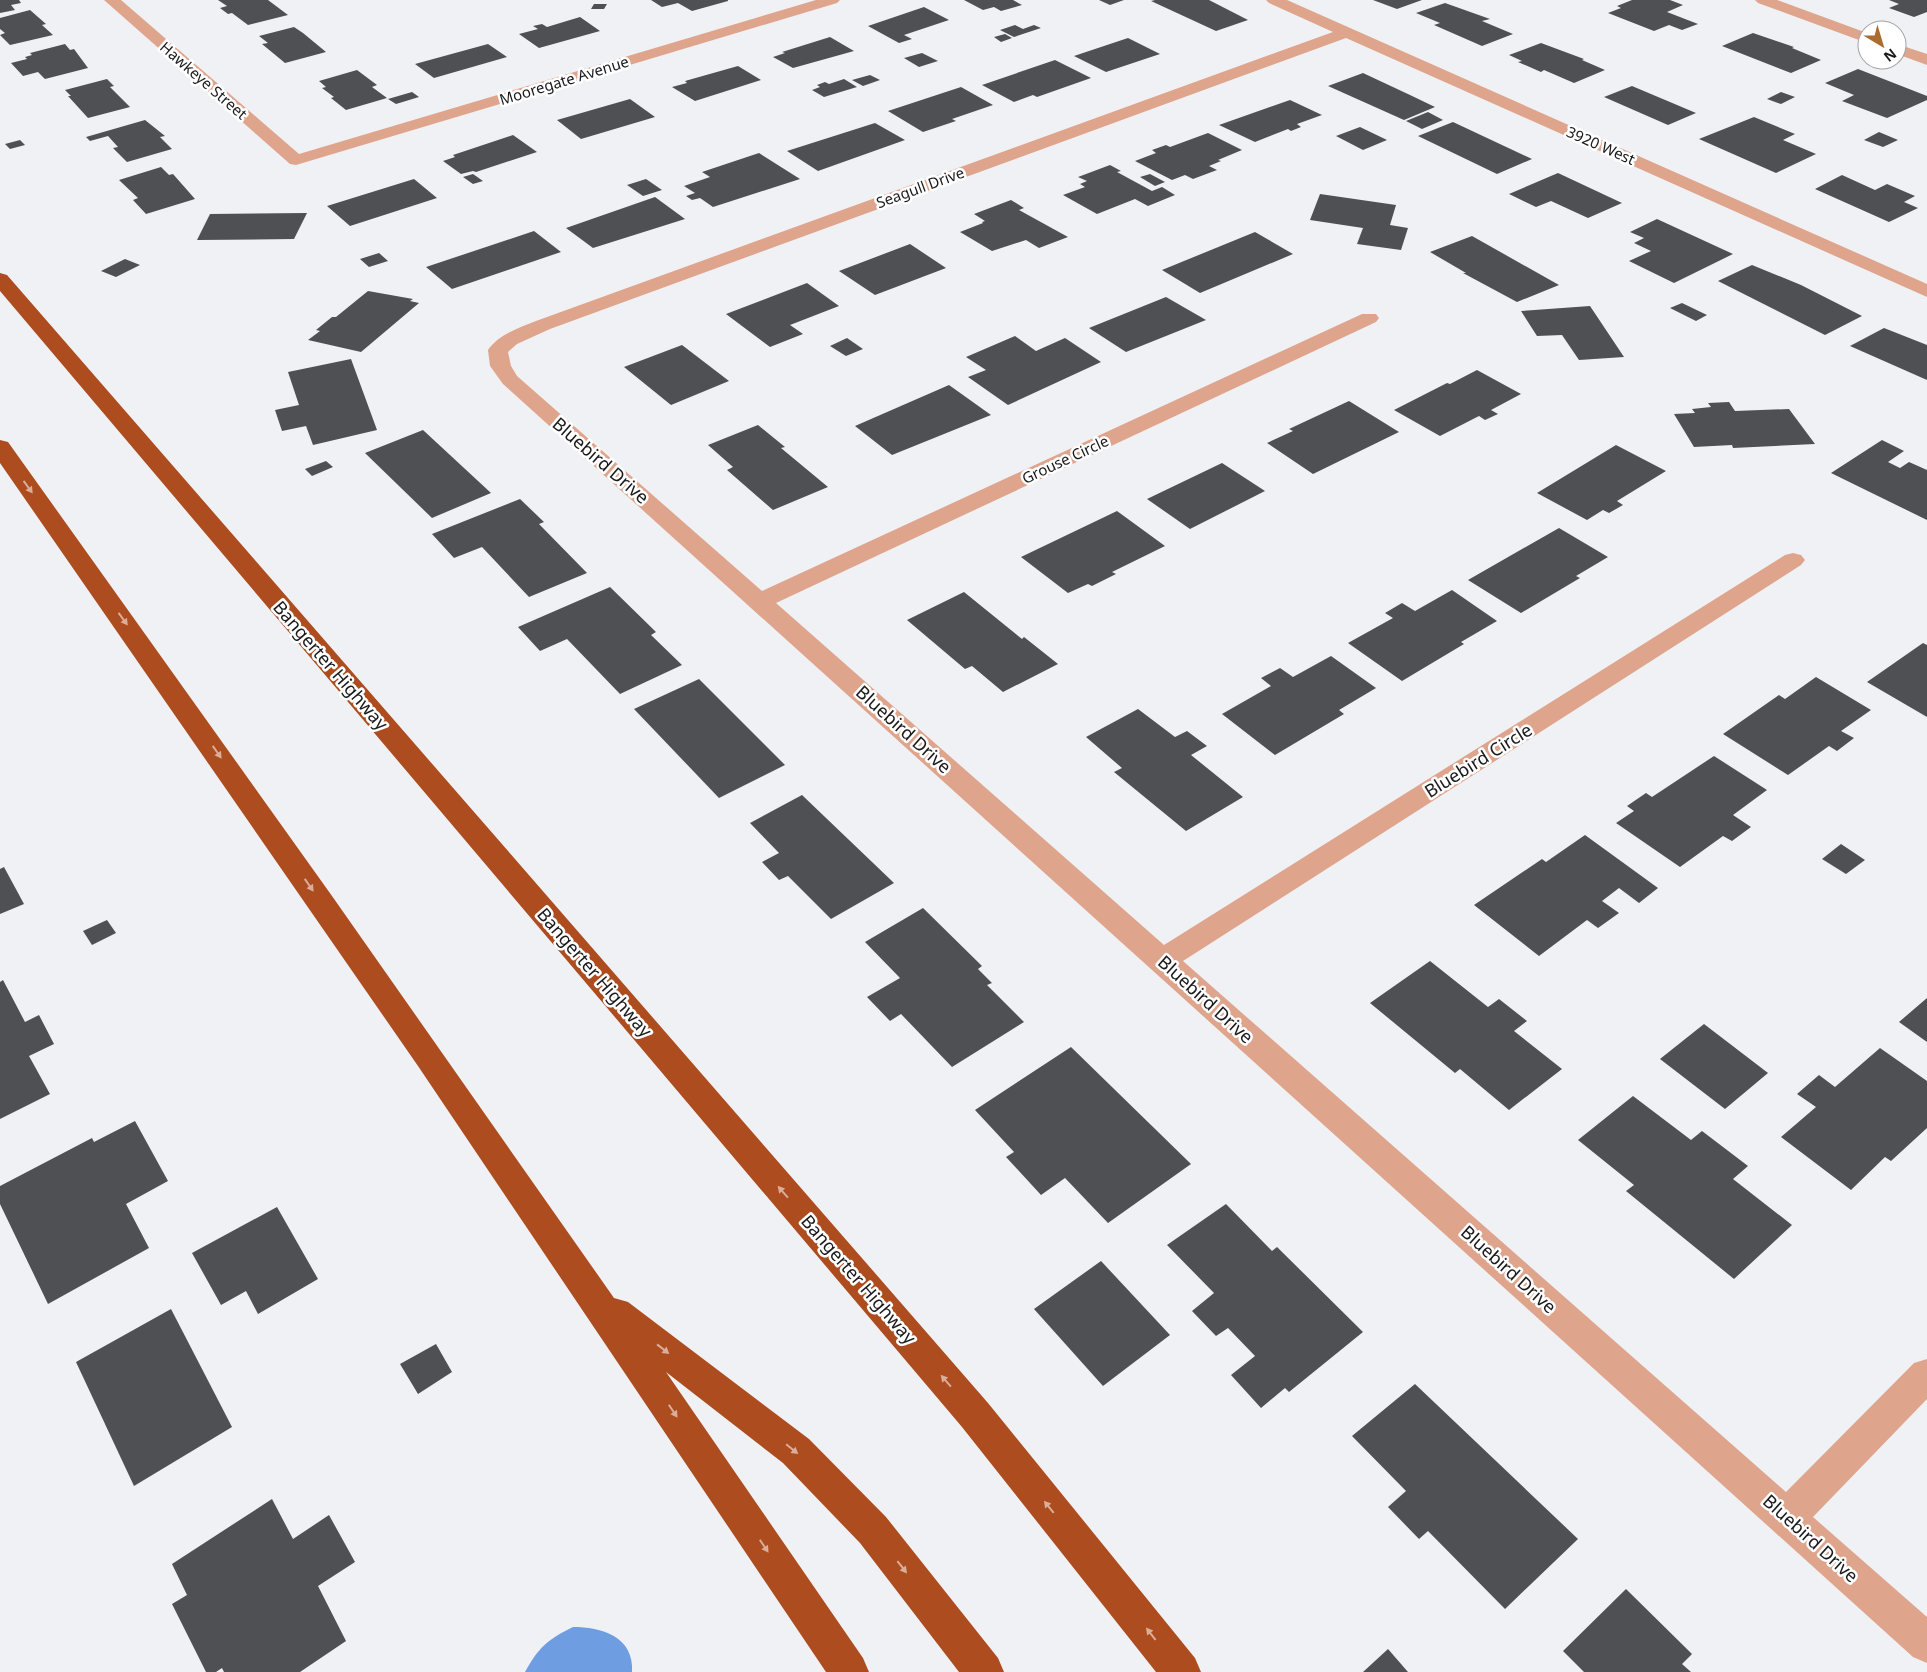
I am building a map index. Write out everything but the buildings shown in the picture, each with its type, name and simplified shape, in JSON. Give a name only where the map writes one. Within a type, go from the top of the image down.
[{"type":"highway","name":"Bangerter Highway","points":[[0,280],[975,1415],[1181,1672]]},
{"type":"highway","points":[[0,447],[188,711],[597,1298],[849,1672]]},
{"type":"highway","points":[[597,1298],[796,1451],[873,1530],[984,1672]]},
{"type":"street","name":"Hawkeye Street","points":[[112,0],[296,160]]},
{"type":"street","name":"3920 West","points":[[1274,0],[1927,291]]},
{"type":"street","points":[[1764,0],[1857,34]]},
{"type":"street","name":"Mooregate Avenue","points":[[296,160],[825,1]]},
{"type":"street","name":"Seagull Drive","points":[[498,350],[510,340],[544,325],[1347,32]]},
{"type":"street","points":[[1907,53],[1927,60]]},
{"type":"street","name":"Grouse Circle","points":[[760,600],[1369,318]]},
{"type":"street","name":"Bluebird Drive","points":[[498,350],[497,360],[501,371],[510,380],[760,600],[1927,1643]]},
{"type":"street","name":"Bluebird Circle","points":[[1162,960],[1793,560]]},
{"type":"street","points":[[1787,1517],[1927,1375]]},
{"type":"water","points":[[573,1627],[584,1627],[604,1632],[622,1642],[628,1650],[632,1672],[525,1672],[544,1645]]}]
